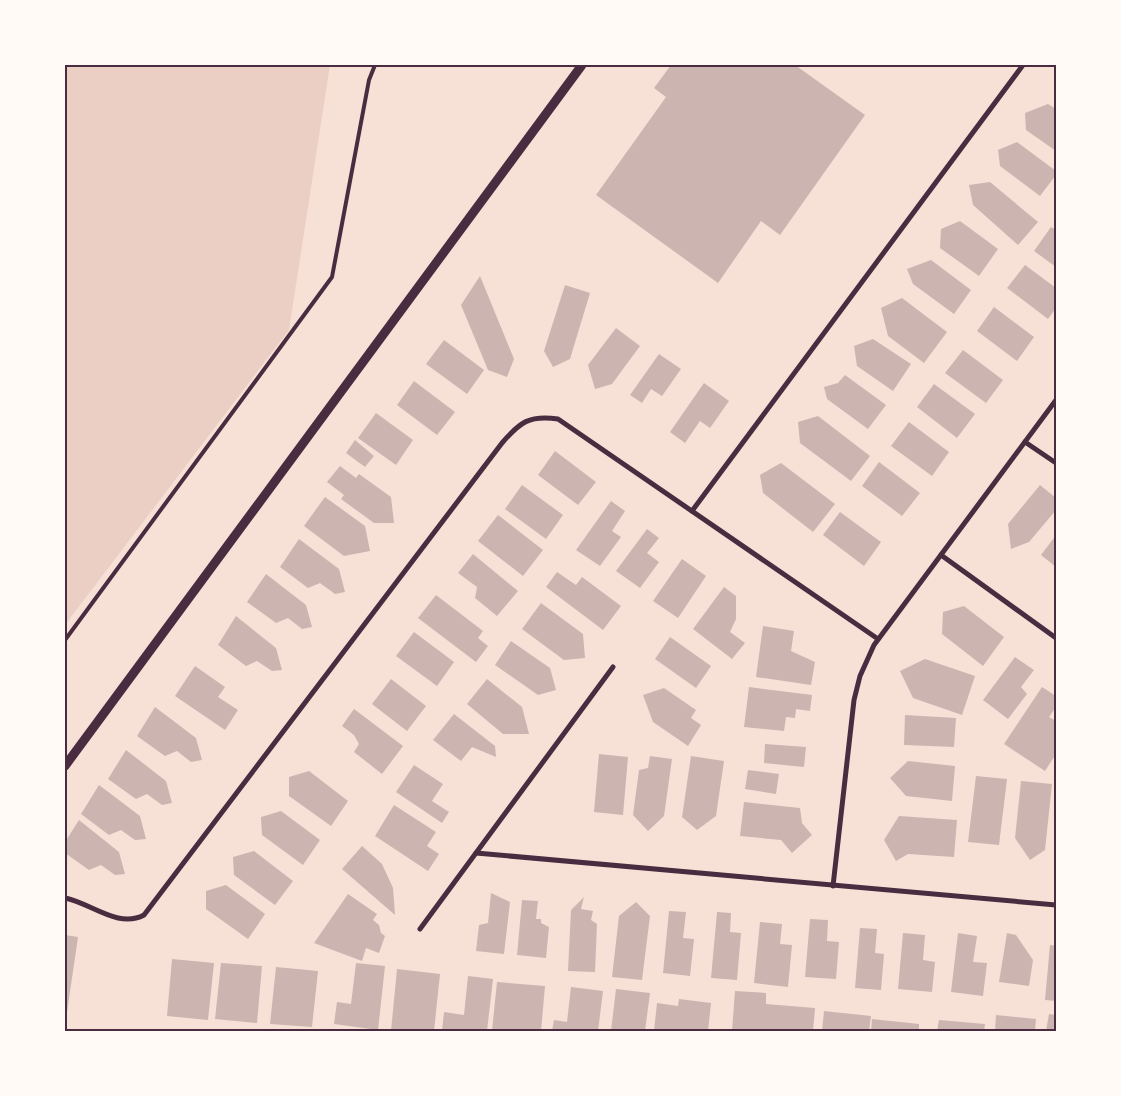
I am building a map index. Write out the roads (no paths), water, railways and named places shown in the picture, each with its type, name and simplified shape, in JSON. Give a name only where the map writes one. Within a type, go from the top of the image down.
[{"type":"street","points":[[65,766],[582,65]]},
{"type":"street","points":[[692,511],[1023,65]]},
{"type":"street","points":[[833,886],[854,700],[860,676],[878,639],[1056,400]]},
{"type":"street","points":[[65,898],[114,918],[138,918],[144,915],[516,427],[536,418],[558,419],[878,639]]},
{"type":"street","points":[[1025,442],[1056,463]]},
{"type":"street","points":[[941,555],[1056,638]]},
{"type":"street","points":[[420,929],[613,667]]},
{"type":"street","points":[[476,853],[1056,905]]},
{"type":"lane","points":[[65,640],[332,277],[369,80],[375,65]]}]
